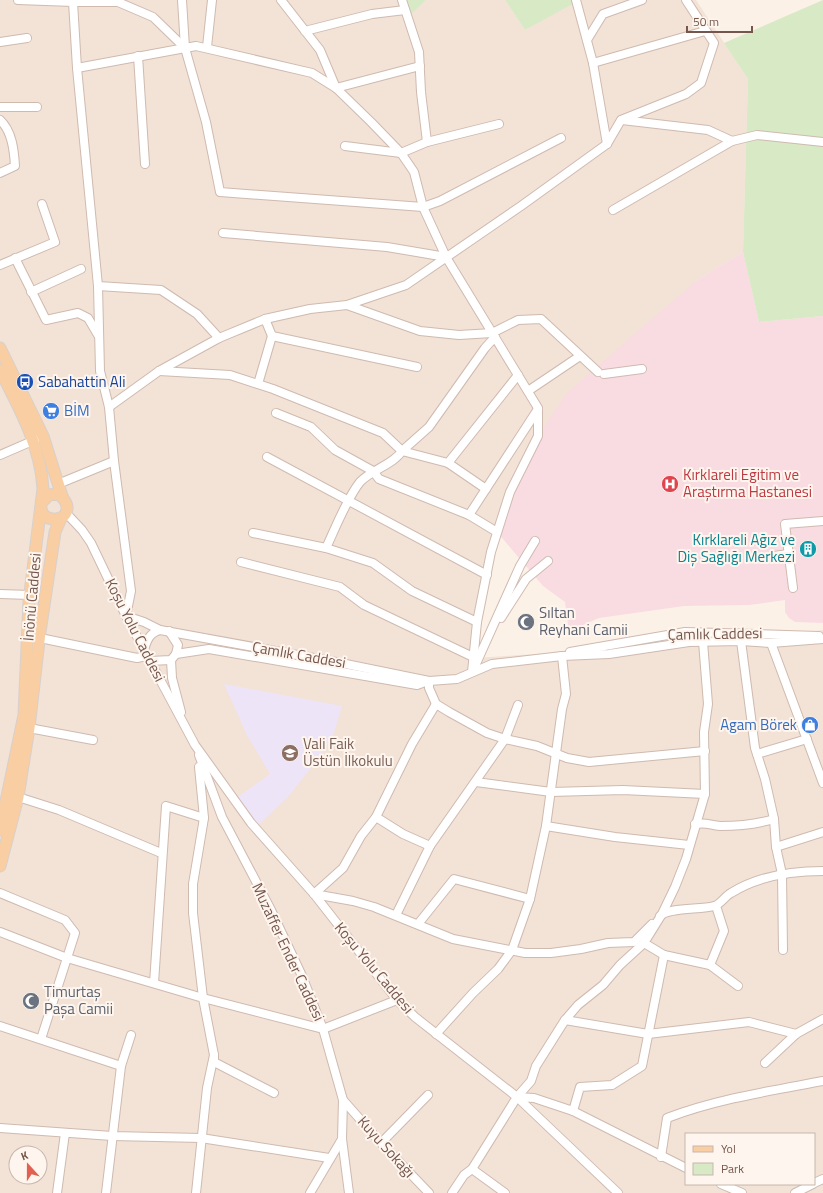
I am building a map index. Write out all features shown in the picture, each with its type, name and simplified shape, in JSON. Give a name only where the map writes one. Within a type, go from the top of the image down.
[{"type":"main road","points":[[0,348],[43,436],[62,496],[67,503],[63,516],[55,520],[44,516],[42,506],[49,495],[58,494],[62,496]]},
{"type":"main road","name":"İnönü Caddesi","points":[[0,370],[32,442],[42,476],[42,506],[30,595],[24,715],[0,830]]},
{"type":"main road","name":"İnönü Caddesi","points":[[0,866],[18,797],[29,728],[56,527],[63,516]]},
{"type":"street","points":[[18,0],[118,2],[153,17],[185,48]]},
{"type":"street","points":[[182,0],[182,23],[185,48],[206,122],[220,192],[422,207],[440,201],[561,138]]},
{"type":"street","points":[[207,47],[212,0]]},
{"type":"street","points":[[281,0],[320,50],[336,88]]},
{"type":"street","points":[[402,0],[419,52],[421,92],[427,142]]},
{"type":"street","points":[[576,0],[594,63],[607,144]]},
{"type":"street","points":[[587,40],[603,14],[642,0]]},
{"type":"street","points":[[109,407],[159,371],[219,338],[265,319],[310,309],[347,305],[406,284],[607,144],[621,120],[686,94],[701,83],[714,43],[686,0]]},
{"type":"street","points":[[73,2],[77,68],[98,286],[100,371],[109,407],[114,461],[131,591],[126,616]]},
{"type":"street","points":[[305,30],[372,14],[405,10]]},
{"type":"street","points":[[594,63],[705,31]]},
{"type":"street","points":[[0,42],[27,38]]},
{"type":"street","points":[[77,68],[196,46],[207,47],[312,73],[336,88],[401,154],[414,172],[422,207],[446,257],[538,408],[538,436],[510,492],[497,532],[486,575],[477,622],[472,672]]},
{"type":"street","points":[[138,56],[144,164]]},
{"type":"street","points":[[336,88],[420,66]]},
{"type":"street","points":[[0,107],[36,107]]},
{"type":"street","points":[[0,120],[5,124],[14,146],[15,166],[0,173]]},
{"type":"street","points":[[621,120],[708,130],[732,141]]},
{"type":"street","points":[[345,146],[401,154],[427,142],[499,124]]},
{"type":"street","points":[[613,210],[732,141],[757,135],[823,142]]},
{"type":"street","points":[[0,265],[55,242],[42,204]]},
{"type":"street","points":[[223,233],[387,247],[446,257]]},
{"type":"street","points":[[15,258],[46,320],[78,313],[88,318],[99,337]]},
{"type":"street","points":[[31,292],[81,269]]},
{"type":"street","points":[[98,286],[161,290],[197,314],[219,338]]},
{"type":"street","points":[[347,305],[420,331],[459,335],[494,335]]},
{"type":"street","points":[[258,384],[272,336],[265,319]]},
{"type":"street","points":[[326,548],[360,483],[373,471],[399,455],[429,427],[494,335],[518,320],[541,319],[580,356],[601,373],[642,369]]},
{"type":"street","points":[[272,336],[417,367]]},
{"type":"street","points":[[528,391],[580,356]]},
{"type":"street","points":[[159,371],[230,375],[258,384],[383,433],[402,451],[448,463],[486,489]]},
{"type":"street","points":[[448,463],[518,376]]},
{"type":"street","points":[[469,515],[538,408]]},
{"type":"street","points":[[276,413],[311,427],[335,450],[373,471],[379,479],[469,515],[497,532]]},
{"type":"street","points":[[0,455],[43,436]]},
{"type":"street","points":[[267,457],[486,575]]},
{"type":"street","points":[[58,484],[114,461]]},
{"type":"street","name":"Koşu Yolu Caddesi","points":[[63,516],[86,534],[126,616],[195,744],[251,823],[314,894],[397,1000],[436,1034],[517,1098],[618,1193]]},
{"type":"street","points":[[793,588],[785,524],[823,521]]},
{"type":"street","points":[[253,533],[326,548],[373,563],[412,591],[477,622]]},
{"type":"street","points":[[472,672],[520,566],[534,541]]},
{"type":"street","points":[[774,556],[788,554]]},
{"type":"street","points":[[491,632],[526,579],[548,561]]},
{"type":"street","points":[[241,562],[340,588],[364,605],[433,640],[473,657]]},
{"type":"street","points":[[0,594],[30,595]]},
{"type":"street","name":"Çamlık Caddesi","points":[[126,616],[165,630],[429,681],[452,680],[492,664],[562,656],[609,654],[689,642],[771,643],[823,639]]},
{"type":"street","points":[[147,656],[149,637],[153,632],[165,630],[178,645],[174,657]]},
{"type":"street","name":"Çamlık Caddesi","points":[[562,656],[576,650],[685,632],[823,636]]},
{"type":"street","name":"Çamlık Caddesi","points":[[40,638],[137,658],[147,656],[174,657],[209,649],[417,685],[429,681]]},
{"type":"street","points":[[452,1193],[464,1175],[472,1169],[517,1098],[531,1081],[536,1066],[565,1020],[578,1005],[603,985],[620,965],[644,943],[662,914],[675,887],[705,794],[704,732],[708,704],[703,642]]},
{"type":"street","points":[[741,642],[757,754],[765,779],[774,819],[776,847],[782,874],[783,950]]},
{"type":"street","points":[[771,643],[823,783]]},
{"type":"street","points":[[436,1034],[473,993],[498,969],[512,950],[530,899],[546,826],[557,755],[562,709],[566,694],[562,656]]},
{"type":"street","name":"Koşu Yolu Caddesi","points":[[174,657],[172,678],[185,726]]},
{"type":"street","points":[[429,681],[429,688],[436,704],[487,733],[505,739],[537,746],[557,755],[589,762],[704,750]]},
{"type":"street","points":[[314,894],[343,868],[361,836],[376,817],[412,744],[436,704]]},
{"type":"street","points":[[396,915],[430,846],[505,739],[518,705]]},
{"type":"street","points":[[29,728],[93,740]]},
{"type":"street","points":[[757,754],[807,739]]},
{"type":"street","points":[[195,744],[202,782],[204,818],[193,884],[193,913],[203,998],[214,1054],[214,1062],[274,1094]]},
{"type":"street","name":"Muzaffer Ender Caddesi","points":[[195,744],[222,817],[270,908],[302,976],[323,1029],[343,1100],[342,1139],[349,1193]]},
{"type":"street","points":[[476,782],[551,792],[623,790],[705,794]]},
{"type":"street","points":[[18,797],[59,810],[161,853]]},
{"type":"street","points":[[154,983],[161,853],[166,806],[204,818]]},
{"type":"street","points":[[376,817],[403,834],[430,846]]},
{"type":"street","points":[[695,824],[704,822],[718,826],[745,825],[774,819]]},
{"type":"street","points":[[546,826],[615,837],[689,844]]},
{"type":"street","points":[[776,847],[823,832]]},
{"type":"street","points":[[314,894],[353,901],[396,915],[453,939],[525,953],[551,953],[581,950],[608,942],[634,942],[662,914],[716,906],[730,893],[753,883],[782,874],[823,870]]},
{"type":"street","points":[[418,924],[454,879],[530,899]]},
{"type":"street","points":[[0,893],[65,920],[75,933],[41,1039]]},
{"type":"street","points":[[710,965],[724,931],[716,906]]},
{"type":"street","points":[[0,932],[67,958],[203,998],[323,1029],[397,1000]]},
{"type":"street","points":[[644,943],[664,955],[710,965],[738,986]]},
{"type":"street","points":[[573,1111],[580,1087],[612,1085],[642,1066],[664,955]]},
{"type":"street","points":[[765,1063],[796,1034],[823,1019]]},
{"type":"street","points":[[565,1020],[648,1034],[749,1022],[796,1034]]},
{"type":"street","points":[[0,1026],[121,1066]]},
{"type":"street","points":[[106,1193],[121,1066],[131,1035]]},
{"type":"street","points":[[196,1193],[201,1138],[214,1054]]},
{"type":"street","points":[[661,1157],[667,1118],[693,1108],[730,1099],[823,1081]]},
{"type":"street","points":[[381,1143],[428,1095]]},
{"type":"street","points":[[517,1098],[534,1098],[573,1111],[661,1157],[685,1168]]},
{"type":"street","name":"Kuyu Sokağı","points":[[343,1100],[381,1143],[429,1193]]},
{"type":"street","points":[[0,1128],[112,1136],[201,1138],[329,1158]]},
{"type":"street","points":[[56,1193],[65,1133]]},
{"type":"street","points":[[310,1193],[329,1158],[342,1139]]},
{"type":"street","points":[[472,1169],[505,1193]]},
{"type":"street","points":[[723,1185],[741,1193]]},
{"type":"street","points":[[795,1193],[811,1185]]},
{"type":"shaded area","points":[[0,0],[407,0],[411,13],[426,0],[505,0],[525,30],[577,0],[696,0],[748,79],[743,252],[696,281],[497,532],[474,658],[741,641],[823,630],[823,1193],[0,1193]]},
{"type":"shaded area","name":"Kırklareli Eğitim ve Araştırma Hastanesi","points":[[743,252],[759,322],[823,316],[823,623],[795,622],[789,618],[785,612],[785,600],[749,605],[684,606],[599,618],[569,631],[565,602],[543,586],[497,532],[538,436],[566,394],[696,281]]},
{"type":"shaded area","name":"Vali Faik Üstün İlkokulu","points":[[224,684],[342,706],[333,736],[310,769],[287,798],[255,828],[235,799],[270,774],[247,735]]},
{"type":"green space","points":[[407,0],[426,0],[411,14]]},
{"type":"green space","points":[[505,0],[577,0],[578,1],[525,30]]},
{"type":"green space","points":[[823,0],[823,316],[759,322],[743,252],[748,79],[724,43]]},
{"type":"place","name":"Sabahattin Ali","points":[[25,382]]},
{"type":"place","name":"BİM","points":[[51,411]]},
{"type":"place","name":"Kırklareli Eğitim ve Araştırma Hastanesi","points":[[670,484]]},
{"type":"place","name":"Kırklareli Ağız ve Diş Sağlığı Merkezi","points":[[808,549]]},
{"type":"place","name":"Sıltan Reyhani Camii","points":[[526,622]]},
{"type":"place","name":"Agam Börek","points":[[810,725]]},
{"type":"place","name":"Vali Faik Üstün İlkokulu","points":[[290,753]]},
{"type":"place","name":"Timurtaş Paşa Camii","points":[[31,1001]]}]
